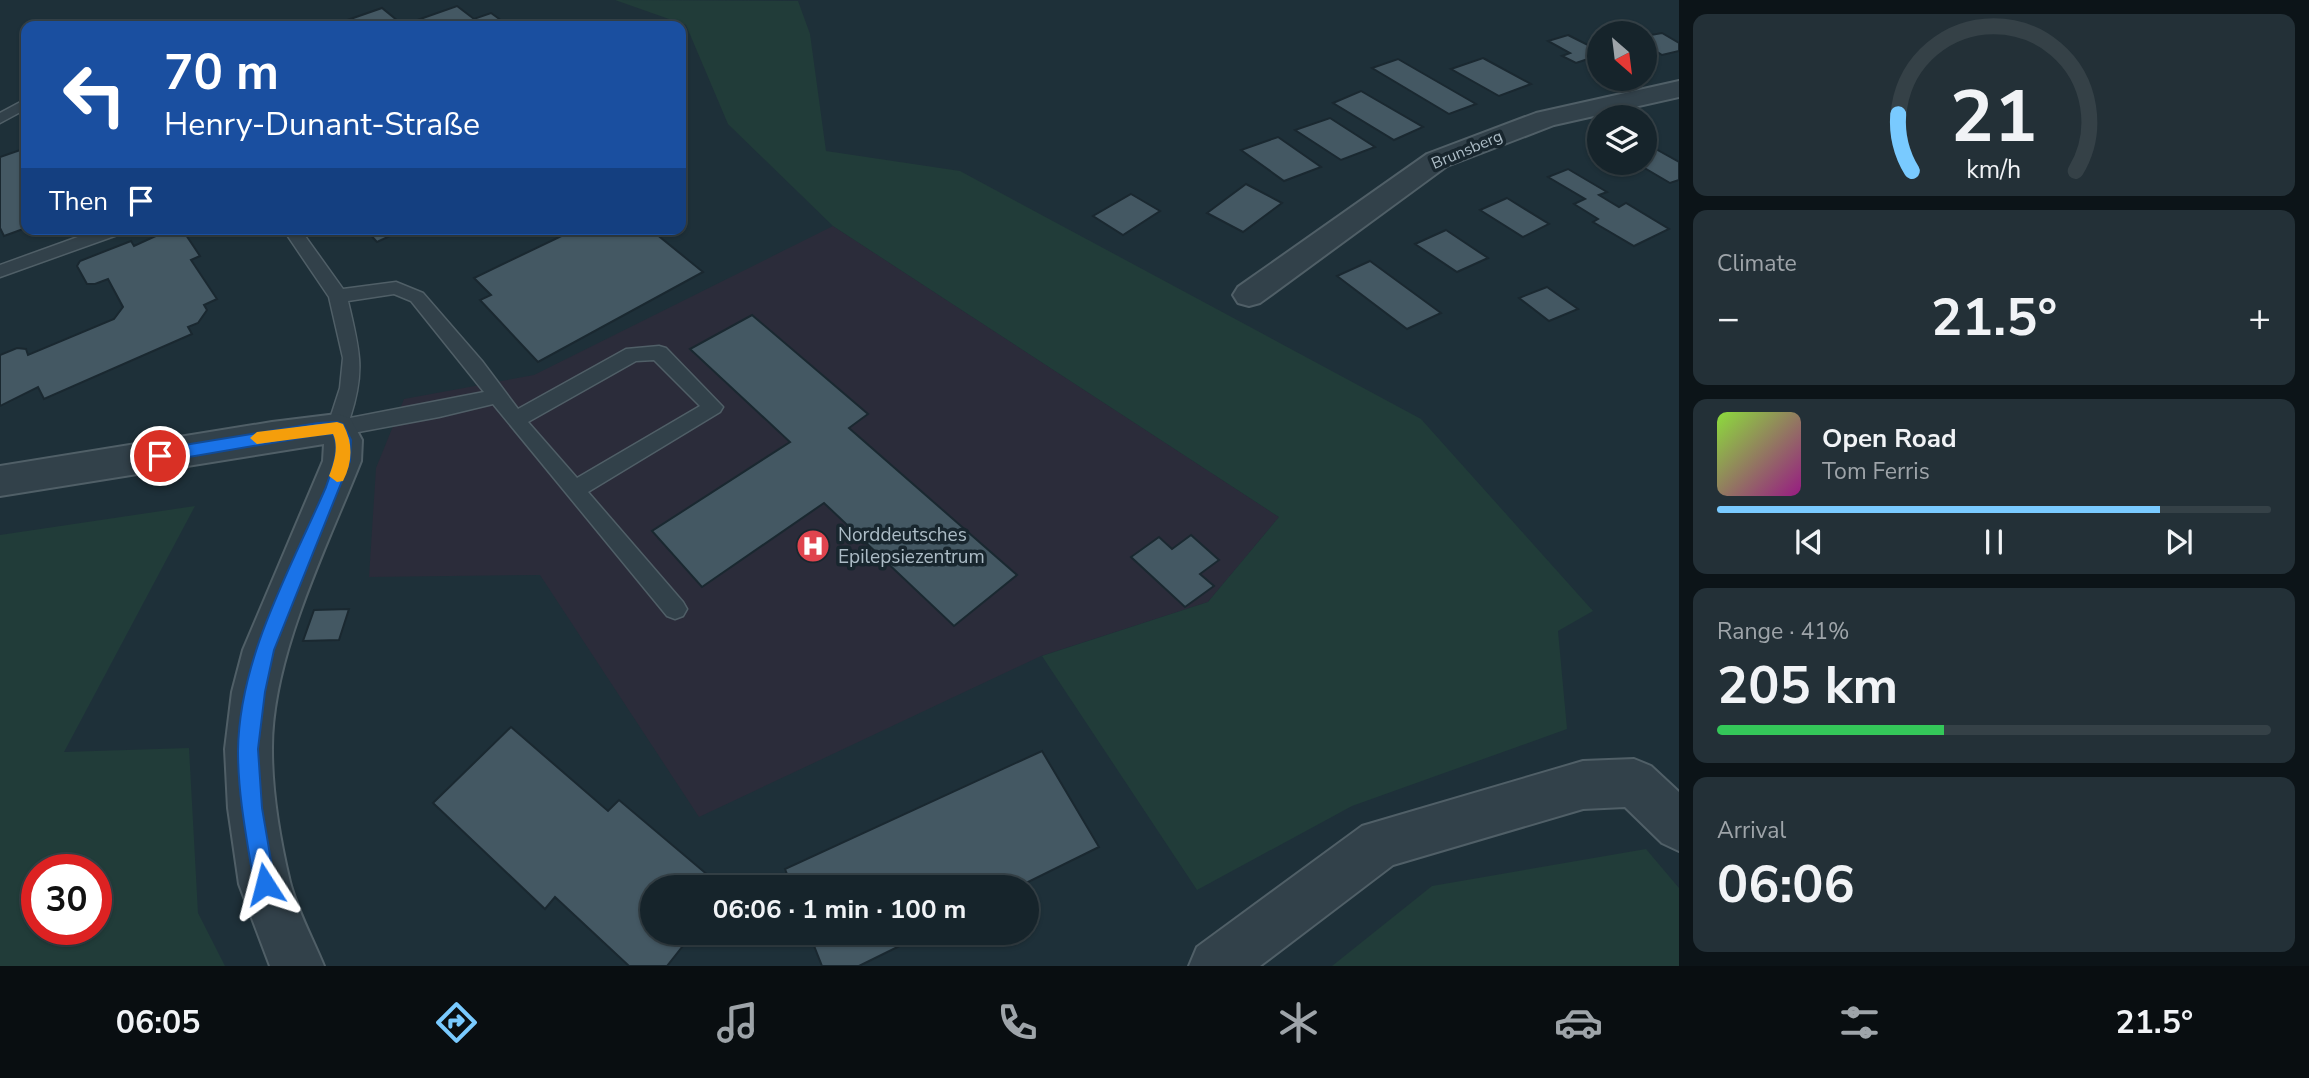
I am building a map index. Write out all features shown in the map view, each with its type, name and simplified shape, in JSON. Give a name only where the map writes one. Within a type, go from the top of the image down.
[{"type":"street","name":"Brunsberg","points":[[1249,295],[1437,160],[1546,119],[1679,89]]},
{"type":"street","points":[[0,481],[272,436],[337,428],[343,440],[342,461],[265,650],[255,692],[248,749],[252,808],[265,884],[297,966]]},
{"type":"street","points":[[1216,966],[1380,845],[1460,820],[1583,785],[1634,783],[1679,826]]},
{"type":"lane","points":[[0,119],[21,106]]},
{"type":"lane","points":[[0,271],[100,235]]},
{"type":"lane","points":[[295,235],[338,296],[352,358],[350,388],[337,428],[439,410],[498,396]]},
{"type":"lane","points":[[338,296],[396,288],[417,297],[515,420],[675,609]]},
{"type":"lane","points":[[515,420],[633,354],[659,353],[713,407],[574,490]]},
{"type":"shaded area","name":"Norddeutsches Epilepsiezentrum","points":[[833,226],[1279,517],[1208,602],[1041,656],[699,817],[540,575],[369,577],[376,468],[404,399],[534,375]]},
{"type":"green space","points":[[615,0],[798,1],[810,34],[826,151],[960,171],[1421,419],[1593,611],[1558,631],[1567,729],[1352,806],[1197,890],[1042,656],[1208,602],[1279,517],[833,226],[728,124],[686,21],[675,21]]},
{"type":"green space","points":[[195,506],[64,752],[189,748],[198,913],[225,966],[0,966],[0,535]]},
{"type":"green space","points":[[1646,849],[1679,888],[1679,966],[1332,966],[1432,886]]},
{"type":"building","points":[[457,6],[474,19],[491,13],[502,21],[414,21]]},
{"type":"building","points":[[382,8],[398,21],[345,21]]},
{"type":"building","points":[[1662,33],[1679,43],[1679,51],[1662,55],[1657,52],[1657,34]]},
{"type":"building","points":[[1568,35],[1587,44],[1587,59],[1576,63],[1562,56],[1570,53],[1548,41]]},
{"type":"building","points":[[1483,58],[1531,84],[1499,96],[1451,69]]},
{"type":"building","points":[[1398,59],[1476,104],[1449,114],[1372,68]]},
{"type":"building","points":[[1361,91],[1423,127],[1394,140],[1333,103]]},
{"type":"building","points":[[1330,118],[1375,147],[1341,160],[1295,130]]},
{"type":"building","points":[[1278,137],[1321,167],[1284,181],[1241,150]]},
{"type":"building","points":[[21,150],[21,230],[4,236],[0,228],[0,157]]},
{"type":"building","points":[[1657,150],[1679,162],[1679,180],[1670,183],[1656,175]]},
{"type":"building","points":[[1568,169],[1607,192],[1599,195],[1619,207],[1626,203],[1669,229],[1634,246],[1593,222],[1598,219],[1574,204],[1585,199],[1548,177]]},
{"type":"building","points":[[1246,184],[1282,203],[1243,232],[1207,213]]},
{"type":"building","points":[[1131,194],[1160,211],[1123,235],[1093,216]]},
{"type":"building","points":[[1507,198],[1549,224],[1523,237],[1480,210]]},
{"type":"building","points":[[1446,230],[1488,258],[1457,272],[1415,244]]},
{"type":"building","points":[[158,235],[186,235],[200,256],[191,260],[217,299],[204,305],[207,310],[198,323],[188,327],[192,334],[44,399],[38,387],[0,406],[0,355],[17,348],[26,349],[28,355],[114,319],[123,307],[108,279],[87,284],[77,266],[80,261],[131,241],[134,246]]},
{"type":"building","points":[[371,235],[392,235],[377,242]]},
{"type":"building","points":[[564,235],[657,235],[703,272],[538,362],[480,300],[491,295],[474,278]]},
{"type":"building","points":[[1370,261],[1441,313],[1407,329],[1337,276]]},
{"type":"building","points":[[1547,287],[1578,309],[1549,321],[1519,298]]},
{"type":"building","points":[[752,315],[868,414],[849,428],[1017,575],[954,626],[824,503],[702,587],[652,531],[790,442],[690,349]]},
{"type":"building","points":[[1191,535],[1219,560],[1200,574],[1214,586],[1185,607],[1131,557],[1159,537],[1172,549]]},
{"type":"building","points":[[349,609],[339,640],[303,641],[314,610]]},
{"type":"building","points":[[511,727],[608,811],[619,800],[708,875],[640,875],[640,945],[684,945],[667,966],[629,966],[555,897],[545,909],[433,803]]},
{"type":"building","points":[[1042,751],[1099,847],[1039,877],[787,875],[785,869]]},
{"type":"building","points":[[814,945],[902,945],[859,966],[822,966]]},
{"type":"slow traffic","points":[[257,438],[337,428],[343,440],[342,461],[337,476]]},
{"type":"place","name":"Norddeutsches Epilepsiezentrum","points":[[813,546]]},
{"type":"route","points":[[160,456],[318,429],[337,428],[343,440],[342,461],[334,487],[265,650],[255,692],[248,749],[252,808],[265,884]]}]
